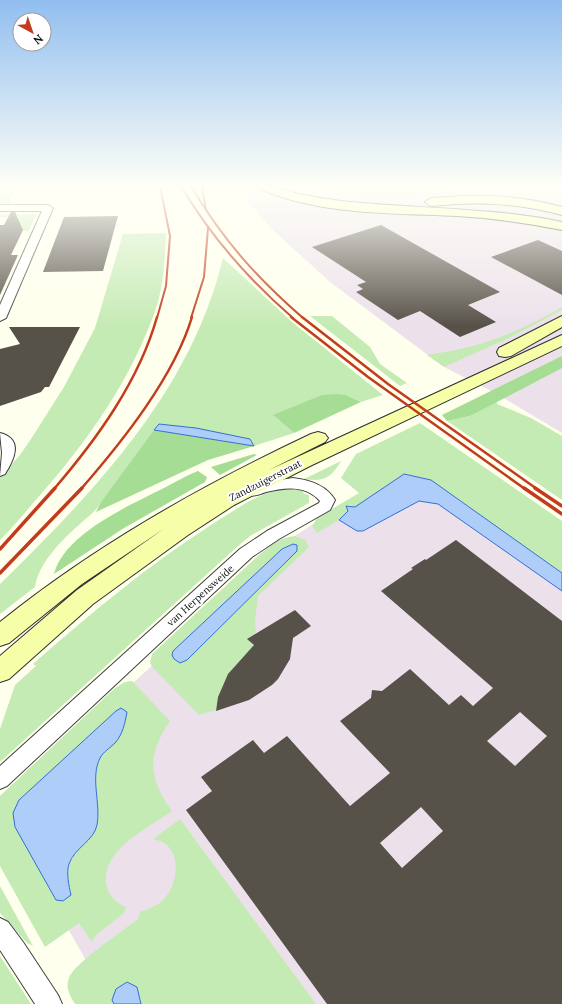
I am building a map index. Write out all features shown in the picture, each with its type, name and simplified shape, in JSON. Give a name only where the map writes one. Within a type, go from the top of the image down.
[{"type":"main road","name":"Zandzuigerstraat","points":[[0,636],[56,591],[110,553],[215,489],[289,451],[504,353],[562,321]]},
{"type":"main road","name":"Zandzuigerstraat","points":[[0,671],[85,597],[180,528],[227,500],[303,461],[562,340]]},
{"type":"street","points":[[0,318],[37,233]]},
{"type":"street","points":[[0,437],[7,443],[9,449],[8,456],[0,471]]},
{"type":"street","name":"van Herpensweide","points":[[0,779],[246,553],[273,535],[325,506],[328,500],[319,489],[286,483],[274,485],[227,500]]},
{"type":"street","points":[[0,930],[15,950],[49,1004]]},
{"type":"shaded area","points":[[276,233],[562,233],[562,433],[495,393],[444,367],[330,282]]},
{"type":"shaded area","points":[[399,469],[562,583],[562,1004],[111,1004],[0,810],[0,805],[290,539]]},
{"type":"green space","points":[[166,233],[163,277],[158,302],[136,357],[122,383],[90,433],[72,457],[22,517],[0,540],[0,477],[20,455],[31,439],[64,387],[95,328],[123,234]]},
{"type":"green space","points":[[223,258],[292,322],[383,395],[361,402],[346,395],[274,416],[294,433],[254,446],[250,439],[159,424],[97,509],[52,552],[41,569],[35,587],[0,614],[0,584],[36,549],[104,475],[135,436],[163,395],[188,352],[208,306]]},
{"type":"green space","points":[[562,307],[562,310],[507,339],[444,367],[427,355],[465,348],[498,338],[529,325]]},
{"type":"green space","points":[[310,316],[332,316],[370,347],[380,364],[407,383],[400,386]]},
{"type":"green space","points":[[562,356],[562,368],[470,416],[447,421],[442,415]]},
{"type":"green space","points":[[322,395],[346,395],[361,402],[294,433],[273,415]]},
{"type":"green space","points":[[497,401],[497,404],[531,418],[562,436],[562,500],[447,421],[470,416]]},
{"type":"green space","points":[[420,423],[562,521],[562,573],[431,480],[404,474],[355,507],[349,505],[346,507],[348,511],[339,520],[317,533],[312,526],[317,518],[359,493],[341,478],[356,454]]},
{"type":"green space","points":[[154,430],[254,446],[208,460],[96,512],[101,502]]},
{"type":"green space","points":[[254,454],[257,455],[220,475],[211,467]]},
{"type":"green space","points":[[341,461],[334,471],[326,478],[317,480],[304,479]]},
{"type":"green space","points":[[198,471],[207,477],[205,482],[124,528],[54,574],[60,560],[70,547],[98,524],[130,505]]},
{"type":"green space","points":[[278,489],[304,490],[303,493],[309,495],[309,503],[250,536],[0,762],[0,729],[15,685],[36,666],[33,664],[97,609],[164,557],[243,505]]},
{"type":"green space","points":[[295,536],[305,540],[309,547],[258,596],[255,622],[256,633],[248,639],[255,647],[240,660],[224,682],[216,710],[199,715],[153,668],[150,663],[152,654],[267,548],[276,542]],"holes":[[[298,547],[297,551],[187,660],[172,655],[173,651],[282,549]]]},
{"type":"green space","points":[[132,681],[170,721],[162,733],[157,745],[153,766],[158,788],[172,811],[129,840],[112,859],[107,870],[106,882],[112,898],[126,907],[124,913],[96,935],[92,942],[79,923],[45,947],[0,866],[0,796],[115,688],[125,682]],"holes":[[[116,711],[115,742],[100,757],[96,769],[98,806],[97,827],[89,840],[72,859],[68,876],[48,889]]]},
{"type":"green space","points":[[180,819],[316,1004],[141,1004],[140,996],[112,1000],[114,1004],[75,1004],[68,989],[69,978],[73,972],[89,956],[138,919],[140,912],[153,907],[164,899],[172,886],[176,870],[173,855],[170,848],[164,843],[153,839]]},
{"type":"green space","points":[[0,886],[33,946],[27,943],[0,913]]},
{"type":"green space","points":[[0,956],[31,1004],[0,1004]]},
{"type":"water","points":[[159,424],[196,428],[250,439],[254,446],[154,430]]},
{"type":"water","points":[[404,474],[431,480],[562,573],[562,591],[438,504],[419,501],[363,531],[357,531],[339,520],[348,511],[346,506],[355,507]]},
{"type":"water","points":[[293,544],[297,545],[297,551],[187,660],[180,663],[174,659],[172,655],[173,651],[282,549]]},
{"type":"water","points":[[121,708],[127,712],[122,732],[118,740],[101,756],[97,766],[96,782],[98,817],[95,831],[75,853],[69,864],[68,875],[71,895],[63,901],[56,900],[15,827],[13,813],[19,800]]},
{"type":"water","points":[[127,982],[137,987],[141,1004],[114,1004],[112,1000],[116,989]]},
{"type":"building","points":[[0,233],[22,233],[11,255],[18,255],[0,295]]},
{"type":"building","points":[[58,233],[113,233],[103,271],[43,272]]},
{"type":"building","points":[[356,233],[395,233],[500,292],[468,305],[496,322],[460,337],[420,311],[398,320],[356,292],[363,289],[357,285],[366,282],[312,247]]},
{"type":"building","points":[[538,240],[562,251],[562,295],[491,257]]},
{"type":"building","points":[[9,327],[80,327],[49,387],[45,387],[41,392],[0,406],[0,349],[20,344]]},
{"type":"building","points":[[456,540],[562,621],[562,1004],[327,1004],[186,810],[212,791],[201,777],[253,740],[264,753],[287,736],[350,806],[390,773],[340,721],[371,698],[372,690],[382,691],[410,669],[449,705],[461,695],[473,706],[493,688],[381,591],[413,569],[411,568],[425,559],[426,560]],"holes":[[[520,712],[547,736],[515,766],[487,741]],[[421,807],[443,831],[402,868],[380,843]]]},
{"type":"building","points":[[295,610],[311,626],[293,638],[290,659],[278,679],[272,685],[249,700],[216,711],[218,697],[228,674],[254,645],[247,639]]},
{"type":"railway","points":[[157,318],[166,286],[169,233]]},
{"type":"railway","points":[[191,318],[204,277],[208,233]]},
{"type":"railway","points":[[213,233],[246,273],[293,318]]},
{"type":"railway","points":[[222,233],[241,257],[270,288],[303,318]]},
{"type":"railway","points":[[54,489],[86,450],[115,408],[139,364],[157,317]]},
{"type":"railway","points":[[81,489],[129,430],[160,385],[184,340],[192,317]]},
{"type":"railway","points":[[291,317],[368,377],[525,489]]},
{"type":"railway","points":[[302,317],[388,384],[537,489]]},
{"type":"railway","points":[[0,549],[55,488]]},
{"type":"railway","points":[[0,573],[82,488]]},
{"type":"railway","points":[[524,488],[562,514]]},
{"type":"railway","points":[[535,488],[562,506]]}]
